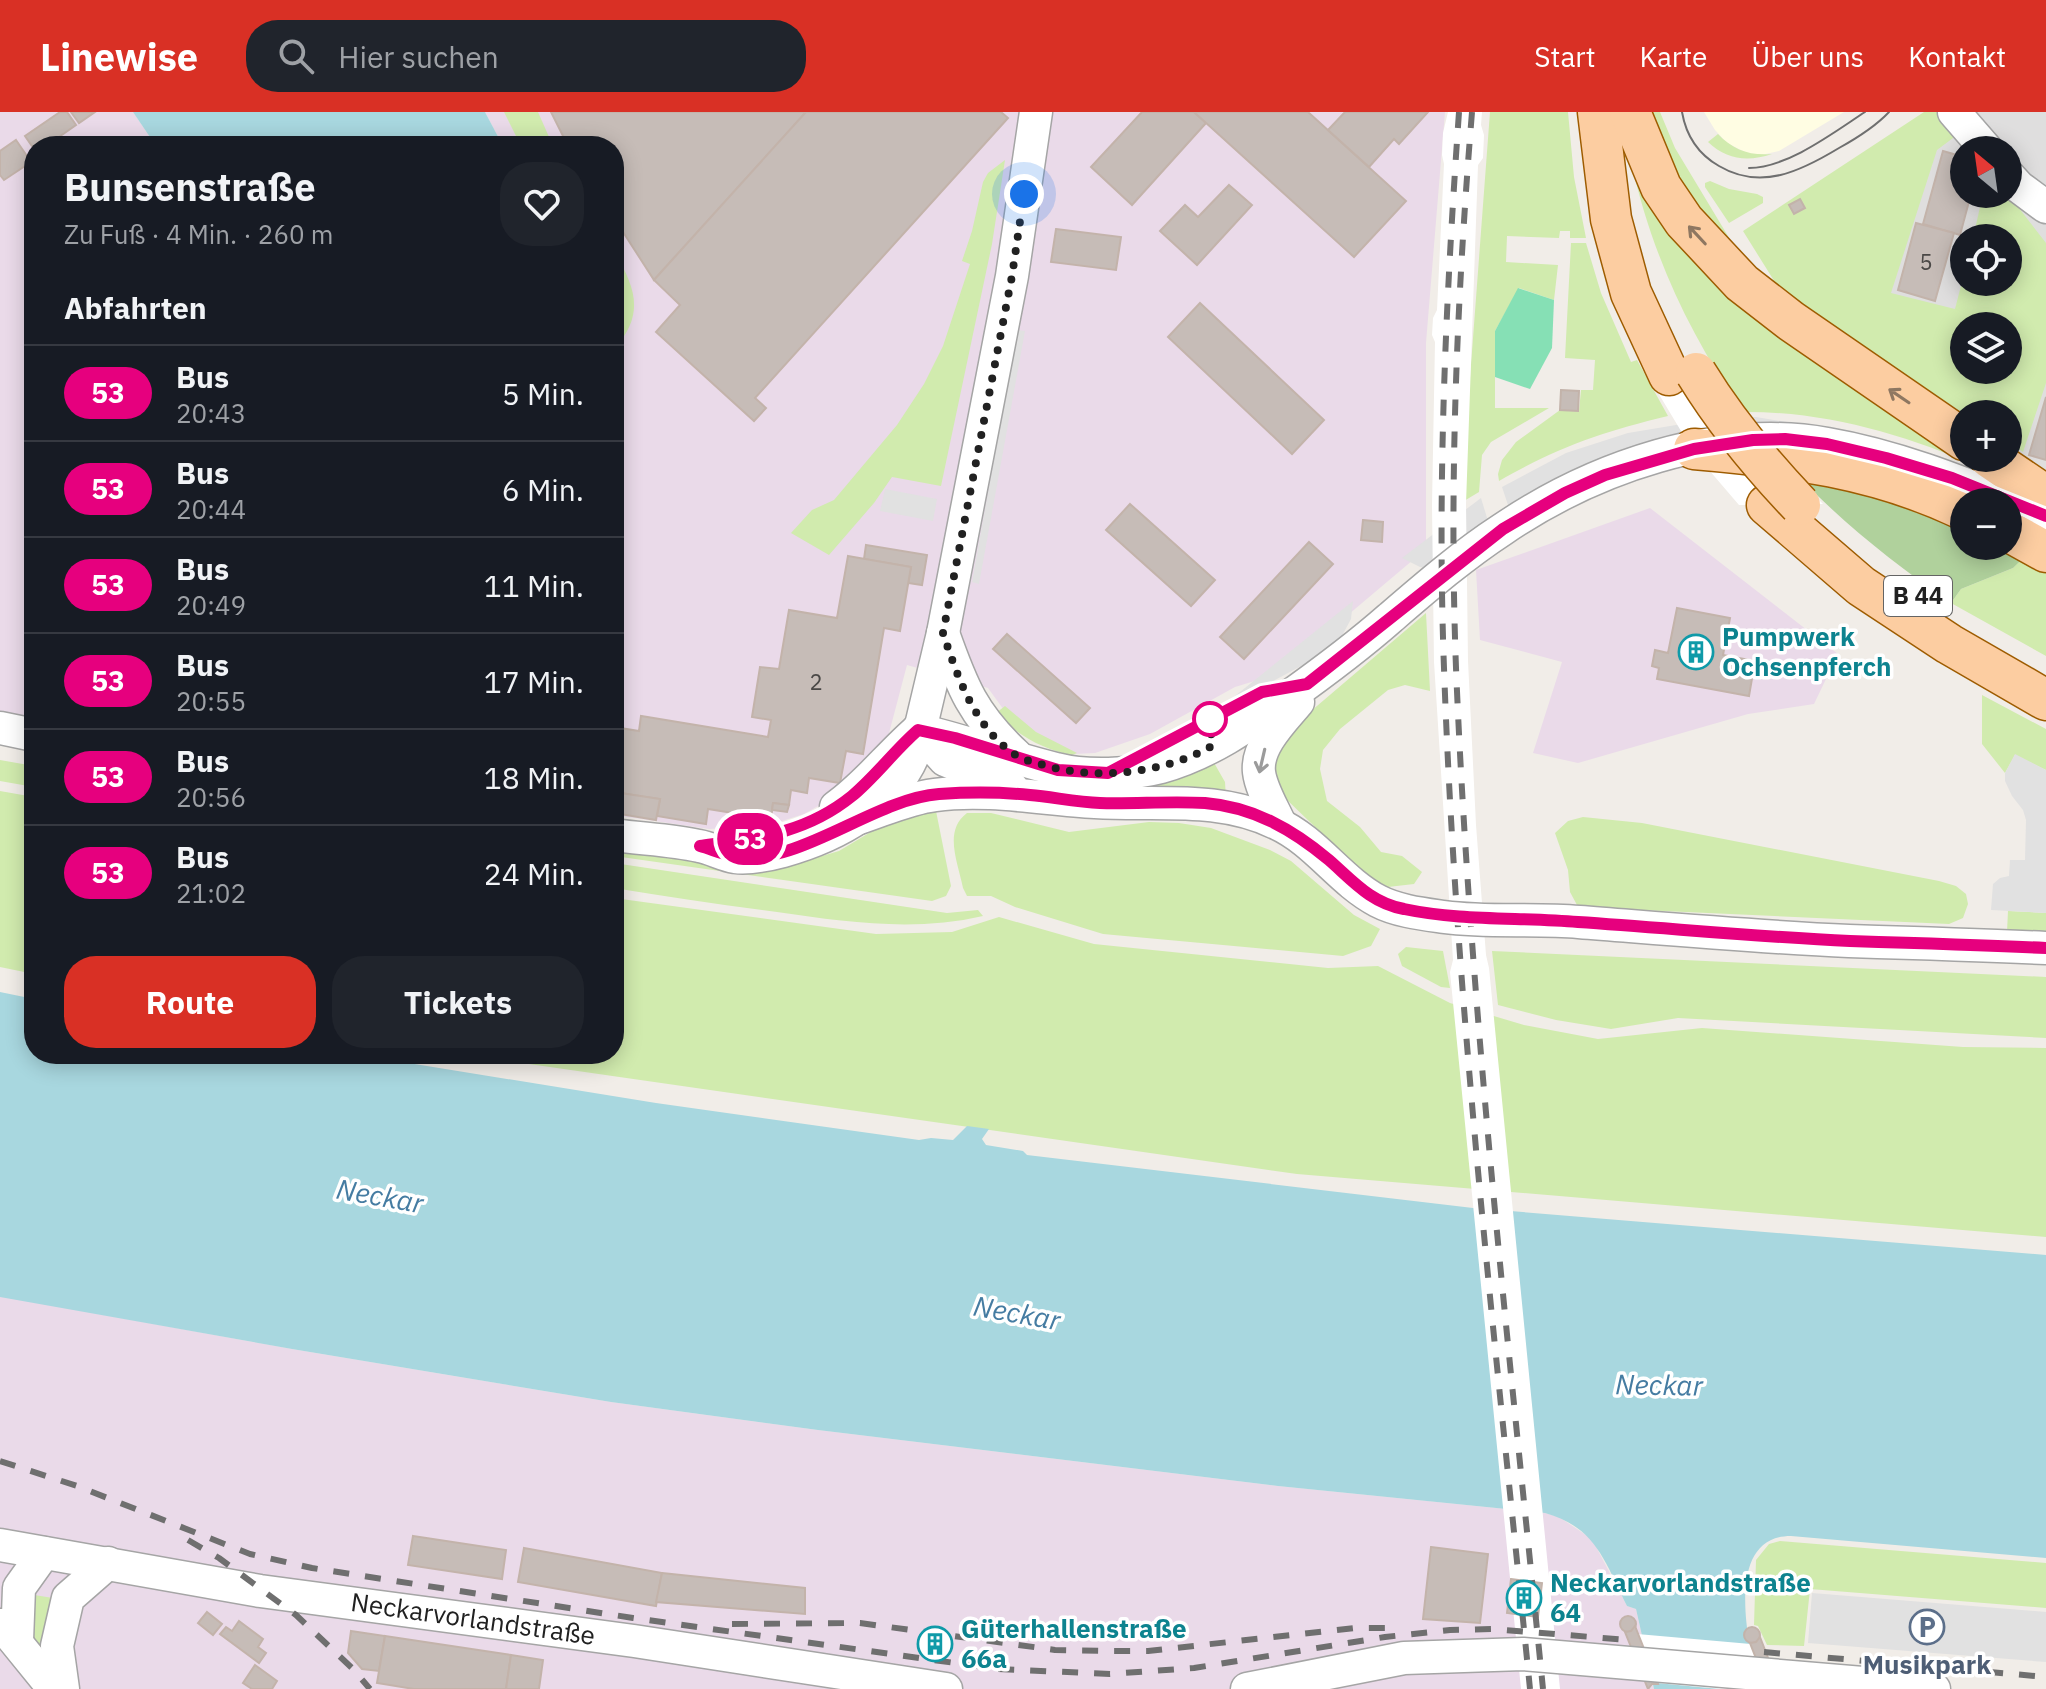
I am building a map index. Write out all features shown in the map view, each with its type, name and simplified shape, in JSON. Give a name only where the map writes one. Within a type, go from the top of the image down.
[{"type":"main road","name":"B 44","points":[[1598,112],[1611,219],[1631,293],[1683,374],[1719,411],[1754,456],[1783,505],[1861,586],[1949,644],[2046,700]]},
{"type":"main road","name":"B 44","points":[[1623,112],[1625,155],[1635,219],[1683,374]]},
{"type":"main road","points":[[1630,112],[1661,187],[1684,221],[1742,283],[1791,321],[1950,430]]},
{"type":"main road","points":[[1694,449],[1777,456],[1850,469],[1950,505]]},
{"type":"main road","points":[[2011,472],[2046,496]]},
{"type":"main road","name":"B 44","points":[[1783,505],[1965,626],[2046,673]]},
{"type":"main road","points":[[2022,539],[2046,552]]},
{"type":"street","points":[[859,818],[890,791],[908,769],[915,751],[943,633],[1012,276],[1036,112]]},
{"type":"street","points":[[1954,112],[1975,136]]},
{"type":"street","points":[[2022,189],[2045,203]]},
{"type":"street","points":[[918,730],[955,738],[1058,770],[1108,773],[1160,767],[1238,733],[1365,640],[1503,529],[1565,493],[1605,475],[1694,449],[1753,440],[1785,439],[1827,444],[1952,478],[2046,516]]},
{"type":"street","points":[[943,633],[970,702],[983,722],[1018,757]]},
{"type":"street","points":[[1280,824],[1259,774],[1259,759],[1275,730],[1320,674]]},
{"type":"street","points":[[0,728],[24,733]]},
{"type":"street","points":[[918,730],[945,760],[1030,795]]},
{"type":"street","points":[[700,846],[779,834],[828,813],[874,775],[892,752],[918,730]]},
{"type":"street","points":[[624,836],[700,846],[736,857],[762,856],[816,840],[859,818],[938,794],[1030,795],[1100,803],[1172,802],[1228,806],[1250,811],[1280,824],[1381,903],[1446,917],[1576,921],[1682,931],[2046,948]]},
{"type":"street","name":"Neckarvorlandstraße","points":[[0,1545],[260,1591],[634,1641],[891,1687],[946,1689]]},
{"type":"street","points":[[54,1689],[8,1632],[19,1588],[44,1553],[68,1598]]},
{"type":"street","points":[[63,1689],[57,1646],[68,1598],[108,1563]]},
{"type":"street","points":[[1247,1689],[1404,1658],[1523,1654],[1934,1689]]},
{"type":"street","points":[[758,1662],[785,1689]]},
{"type":"shaded area","points":[[0,112],[133,112],[149,136],[24,136],[24,717],[0,712]]},
{"type":"shaded area","points":[[485,112],[1445,112],[1426,343],[1426,549],[1278,674],[1235,687],[1150,734],[1095,753],[1074,754],[1009,717],[988,688],[907,665],[888,737],[834,797],[804,814],[766,826],[709,829],[624,816],[624,136],[498,136]]},
{"type":"shaded area","points":[[1704,112],[1844,112],[1779,151],[1761,155],[1747,153],[1727,143]]},
{"type":"shaded area","points":[[1959,112],[2046,112],[2046,476],[2022,459],[2022,400],[1950,400],[1950,408],[1813,313],[1924,138]]},
{"type":"shaded area","points":[[1017,330],[1025,331],[979,584],[972,582]]},
{"type":"shaded area","points":[[1724,417],[1756,417],[1854,433],[1852,443],[1766,434],[1512,517],[1502,487],[1566,453],[1628,433]]},
{"type":"shaded area","points":[[885,489],[937,499],[933,521],[880,511]]},
{"type":"shaded area","points":[[1481,498],[1491,531],[1428,569],[1402,558]]},
{"type":"shaded area","points":[[1650,508],[1838,654],[1814,704],[1748,714],[1578,763],[1533,753],[1562,662],[1480,640],[1476,570]]},
{"type":"shaded area","points":[[1353,601],[1351,619],[1336,647],[1225,704]]},
{"type":"shaded area","points":[[2015,754],[2046,770],[2046,913],[1991,910],[1993,884],[2009,876],[2010,860],[2025,860],[2026,820],[2005,781],[2005,773]]},
{"type":"shaded area","points":[[0,1296],[611,1402],[1278,1486],[1545,1513],[1559,1517],[1592,1539],[1627,1606],[1636,1609],[1654,1689],[0,1689]]},
{"type":"shaded area","name":"Musikpark","points":[[1812,1593],[2046,1612],[2046,1662],[1808,1643]]},
{"type":"green space","points":[[504,112],[538,112],[549,136],[516,136]]},
{"type":"green space","points":[[1490,112],[1568,112],[1574,177],[1586,238],[1570,238],[1570,231],[1560,231],[1559,238],[1507,236],[1506,262],[1558,265],[1554,300],[1519,288],[1495,331],[1495,408],[1549,408],[1491,442],[1482,455],[1479,492],[1464,501],[1463,471]]},
{"type":"green space","points":[[1645,112],[1660,112],[1675,148],[1743,261],[1673,184]]},
{"type":"green space","points":[[1924,112],[1944,112],[1961,132],[1950,136],[1950,140],[1937,150],[1891,293],[1955,309],[1958,296],[2022,296],[2022,224],[1976,224],[1980,208],[2019,208],[2046,243],[2046,383],[2023,452],[2022,400],[1950,400],[1950,404],[1786,300],[1743,231]]},
{"type":"green space","points":[[1718,134],[1742,151],[1772,154],[1755,158],[1730,156],[1708,142]]},
{"type":"green space","points":[[1005,160],[992,244],[941,486],[892,477],[829,555],[791,533],[812,510],[834,500],[897,425],[924,384],[943,346],[970,264],[962,261],[983,182],[988,173]]},
{"type":"green space","points":[[1631,162],[1656,191],[1950,439],[1950,455],[1893,435],[1833,420],[1742,412],[1705,352],[1674,292],[1640,197]]},
{"type":"green space","points":[[1710,181],[1729,189],[1757,194],[1763,197],[1763,203],[1729,223],[1705,187],[1705,183]]},
{"type":"green space","points":[[1571,243],[1586,243],[1601,293],[1631,362],[1637,360],[1668,416],[1581,442],[1499,481],[1502,460],[1516,442],[1560,410],[1579,411],[1581,390],[1593,390],[1595,360],[1565,358]]},
{"type":"green space","points":[[624,271],[634,300],[630,324],[624,336]]},
{"type":"green space","points":[[1518,288],[1554,300],[1552,348],[1530,389],[1495,377],[1495,331]]},
{"type":"green space","points":[[1801,471],[1950,519],[1950,560],[2021,560],[2013,568],[1961,589],[1951,603],[1890,559],[1797,475]]},
{"type":"green space","points":[[2029,551],[2046,562],[2046,656],[1951,603],[1961,589],[2013,568]]},
{"type":"green space","points":[[1426,613],[1430,691],[1405,685],[1388,690],[1340,729],[1323,750],[1320,769],[1327,801],[1360,827],[1381,852],[1402,856],[1422,872],[1414,884],[1388,887],[1364,874],[1285,798],[1275,781],[1272,751],[1290,729]]},
{"type":"green space","points":[[1982,695],[2046,729],[2046,770],[2015,755],[2005,773],[1982,744]]},
{"type":"green space","points":[[1005,706],[1036,732],[1077,753],[1072,755],[1050,749],[1021,734],[996,713]]},
{"type":"green space","points":[[0,760],[24,764],[24,785],[0,781]]},
{"type":"green space","points":[[1213,761],[1225,782],[1226,797],[1038,789],[1003,767]]},
{"type":"green space","points":[[0,791],[24,795],[24,972],[0,967]]},
{"type":"green space","points":[[935,806],[951,886],[946,896],[932,901],[624,857],[624,850],[781,868],[839,851],[894,818]]},
{"type":"green space","points":[[967,813],[991,813],[1069,832],[1149,822],[1211,828],[1291,861],[1354,915],[1380,929],[1371,946],[1343,956],[1103,934],[1015,907],[991,896],[967,896],[956,858],[954,838],[960,820]]},
{"type":"green space","points":[[1583,817],[1642,823],[1939,881],[1956,886],[1966,894],[1968,904],[1963,918],[1949,924],[1577,905],[1570,892],[1568,870],[1555,833],[1568,821]]},
{"type":"green space","points":[[624,865],[947,913],[978,910],[983,916],[931,924],[880,924],[624,890]]},
{"type":"green space","points":[[624,899],[876,934],[952,932],[999,917],[1094,944],[1328,968],[1378,966],[1450,1003],[1524,1025],[1598,1039],[1702,1028],[1963,1047],[2046,1048],[2046,1237],[1297,1174],[529,1064],[624,1064]]},
{"type":"green space","points":[[2008,911],[2046,913],[2046,934],[2007,932]]},
{"type":"green space","points":[[1406,947],[1443,951],[1450,988],[1441,987],[1402,966],[1398,954]]},
{"type":"green space","points":[[1492,951],[2046,977],[2046,1038],[1678,1018],[1611,1029],[1556,1020],[1498,1005]]},
{"type":"green space","points":[[1780,1541],[2046,1563],[2046,1608],[1810,1589],[1804,1646],[1767,1645],[1758,1626],[1754,1625],[1756,1560],[1769,1544]]},
{"type":"green space","points":[[28,1594],[53,1598],[53,1672],[29,1637]]},
{"type":"water","points":[[133,112],[485,112],[498,136],[149,136]]},
{"type":"water","name":"Neckar","points":[[0,992],[24,997],[24,1064],[415,1064],[656,1103],[919,1140],[953,1140],[967,1126],[989,1129],[982,1139],[986,1145],[1023,1151],[1027,1155],[1473,1208],[2046,1255],[2046,1558],[1791,1536],[1773,1539],[1761,1547],[1752,1560],[1745,1592],[1750,1648],[1766,1689],[1654,1689],[1636,1609],[1627,1606],[1605,1561],[1588,1537],[1562,1519],[1545,1513],[1278,1486],[611,1402],[0,1297]]},
{"type":"pier","points":[[1448,112],[1482,112],[1484,135],[1483,158],[1478,165],[1466,504],[1468,661],[1476,825],[1486,955],[1560,1689],[1521,1689],[1450,972],[1453,960],[1434,662],[1432,505],[1435,342],[1432,335],[1437,310],[1443,133]]},
{"type":"pier","points":[[1714,371],[1780,461],[1823,504],[1739,505],[1709,470],[1648,376]]},
{"type":"pier","points":[[1626,1633],[1762,1645],[1779,1689],[1720,1689],[1646,1682]]},
{"type":"building","points":[[60,112],[67,112],[76,125],[60,136],[25,136]]},
{"type":"building","points":[[71,112],[95,112],[79,123]]},
{"type":"building","points":[[551,112],[806,112],[654,280],[624,234],[624,136],[563,136]]},
{"type":"building","points":[[806,112],[1001,112],[1008,118],[755,398],[766,408],[754,421],[656,332],[680,305],[654,280]]},
{"type":"building","points":[[1142,112],[1194,112],[1206,123],[1132,205],[1091,167]]},
{"type":"building","points":[[1194,112],[1308,112],[1406,201],[1354,257]]},
{"type":"building","points":[[1345,112],[1428,112],[1399,144],[1394,139],[1369,167],[1328,130]]},
{"type":"building","points":[[16,140],[24,152],[24,167],[4,180],[0,175],[0,151]]},
{"type":"building","points":[[1943,151],[1950,153],[1950,208],[1967,208],[1963,224],[1950,224],[1950,232],[1923,224]]},
{"type":"building","points":[[1229,185],[1252,205],[1197,265],[1160,231],[1185,205],[1198,217]]},
{"type":"building","points":[[1800,199],[1805,208],[1794,214],[1789,205]]},
{"type":"building","points":[[1916,223],[1950,232],[1950,247],[1935,301],[1898,290]]},
{"type":"building","points":[[1056,229],[1121,237],[1116,270],[1051,262]]},
{"type":"building","points":[[1200,303],[1324,420],[1292,454],[1168,337]]},
{"type":"building","points":[[1561,390],[1579,391],[1578,411],[1560,410]]},
{"type":"building","points":[[2046,397],[2046,460],[2029,455]]},
{"type":"building","points":[[1130,504],[1215,580],[1191,606],[1106,530]]},
{"type":"building","points":[[1363,520],[1383,522],[1382,542],[1361,540]]},
{"type":"building","points":[[1309,542],[1333,564],[1244,659],[1220,637]]},
{"type":"building","points":[[866,545],[927,555],[922,585],[908,583],[911,567],[864,559]]},
{"type":"building","points":[[848,556],[911,567],[900,631],[884,628],[863,754],[846,751],[840,783],[809,778],[807,793],[791,790],[789,805],[773,803],[771,819],[708,809],[706,824],[657,816],[660,799],[624,794],[624,729],[639,731],[641,716],[768,737],[771,720],[752,717],[760,667],[779,669],[789,610],[837,618]]},
{"type":"building","name":"Pumpwerk Ochsenpferch","points":[[1677,608],[1730,618],[1723,655],[1755,661],[1749,696],[1657,679],[1659,668],[1652,666],[1655,650],[1668,653]]},
{"type":"building","points":[[1007,634],[1090,708],[1076,723],[993,649]]},
{"type":"building","points":[[624,794],[660,799],[656,820],[624,815]]},
{"type":"building","points":[[773,803],[789,805],[787,812],[772,810]]},
{"type":"building","points":[[413,1536],[506,1550],[502,1579],[408,1565]]},
{"type":"building","points":[[1431,1547],[1488,1554],[1480,1623],[1423,1619]]},
{"type":"building","points":[[524,1548],[662,1573],[656,1606],[518,1582]]},
{"type":"building","points":[[662,1573],[805,1588],[805,1614],[656,1602]]},
{"type":"building","name":"Neckarvorlandstraße 64","points":[[1511,1579],[1542,1583],[1538,1617],[1507,1613]]},
{"type":"building","points":[[207,1612],[222,1624],[213,1635],[198,1623]]},
{"type":"building","points":[[1628,1616],[1634,1618],[1634,1630],[1628,1632],[1622,1630],[1620,1624],[1622,1618]]},
{"type":"building","points":[[239,1621],[263,1639],[258,1647],[266,1653],[259,1663],[220,1634],[226,1627],[232,1631]]},
{"type":"building","points":[[1635,1626],[1658,1684],[1652,1684],[1648,1689],[1625,1632]]},
{"type":"building","points":[[1752,1627],[1758,1629],[1758,1641],[1752,1643],[1746,1641],[1744,1635],[1746,1629]]},
{"type":"building","points":[[351,1631],[385,1636],[379,1671],[362,1669],[348,1653]]},
{"type":"building","points":[[385,1636],[511,1655],[506,1689],[414,1689],[377,1683]]},
{"type":"building","name":"Güterhallenstraße 66a","points":[[920,1637],[951,1642],[950,1651],[918,1646]]},
{"type":"building","points":[[1760,1637],[1780,1689],[1768,1689],[1750,1643]]},
{"type":"building","points":[[511,1655],[543,1660],[539,1689],[506,1689]]},
{"type":"building","points":[[255,1665],[277,1681],[272,1689],[252,1689],[243,1683]]},
{"type":"tram line","points":[[1682,112],[1694,143],[1705,156],[1719,166],[1750,177],[1780,175],[1810,164],[1866,132],[1889,112]]},
{"type":"tram line","points":[[1749,168],[1794,156],[1865,112]]},
{"type":"railway","points":[[1459,112],[1442,460],[1444,668],[1468,1051],[1530,1689]]},
{"type":"railway","points":[[1472,112],[1456,390],[1453,529],[1456,668],[1481,1051],[1543,1689]]},
{"type":"railway","points":[[0,1461],[77,1486],[250,1554],[312,1568],[633,1618],[998,1669],[1110,1674],[1194,1668],[1385,1637],[1450,1630],[1491,1629],[1629,1640]]},
{"type":"railway","points":[[188,1540],[219,1558],[296,1615],[370,1689]]},
{"type":"railway","points":[[732,1624],[860,1623],[1055,1650],[1109,1651],[1148,1651],[1355,1628],[1385,1628]]},
{"type":"railway","points":[[1764,1652],[2046,1677]]},
{"type":"bus line","name":"53","points":[[2046,516],[1952,478],[1827,444],[1785,439],[1753,440],[1694,449],[1605,475],[1565,493],[1503,529],[1307,684],[1262,692],[1108,773],[1058,770],[955,738],[918,730],[892,752],[874,775],[851,796],[806,825],[779,834],[700,846],[736,857],[762,856],[816,840],[859,818],[938,794],[1030,795],[1100,803],[1204,803],[1250,811],[1280,824],[1381,903],[1446,917],[1576,921],[1848,941],[2046,948]]},
{"type":"place","name":"Pumpwerk Ochsenpferch","points":[[1696,652]]},
{"type":"place","name":"Neckarvorlandstraße 64","points":[[1524,1598]]},
{"type":"place","name":"Musikpark","points":[[1927,1627]]},
{"type":"place","name":"Güterhallenstraße 66a","points":[[935,1644]]},
{"type":"route","points":[[1024,194],[1012,276],[943,633],[953,662],[970,702],[997,737],[1018,757],[1058,770],[1108,773],[1160,767],[1212,746],[1210,719]]}]
